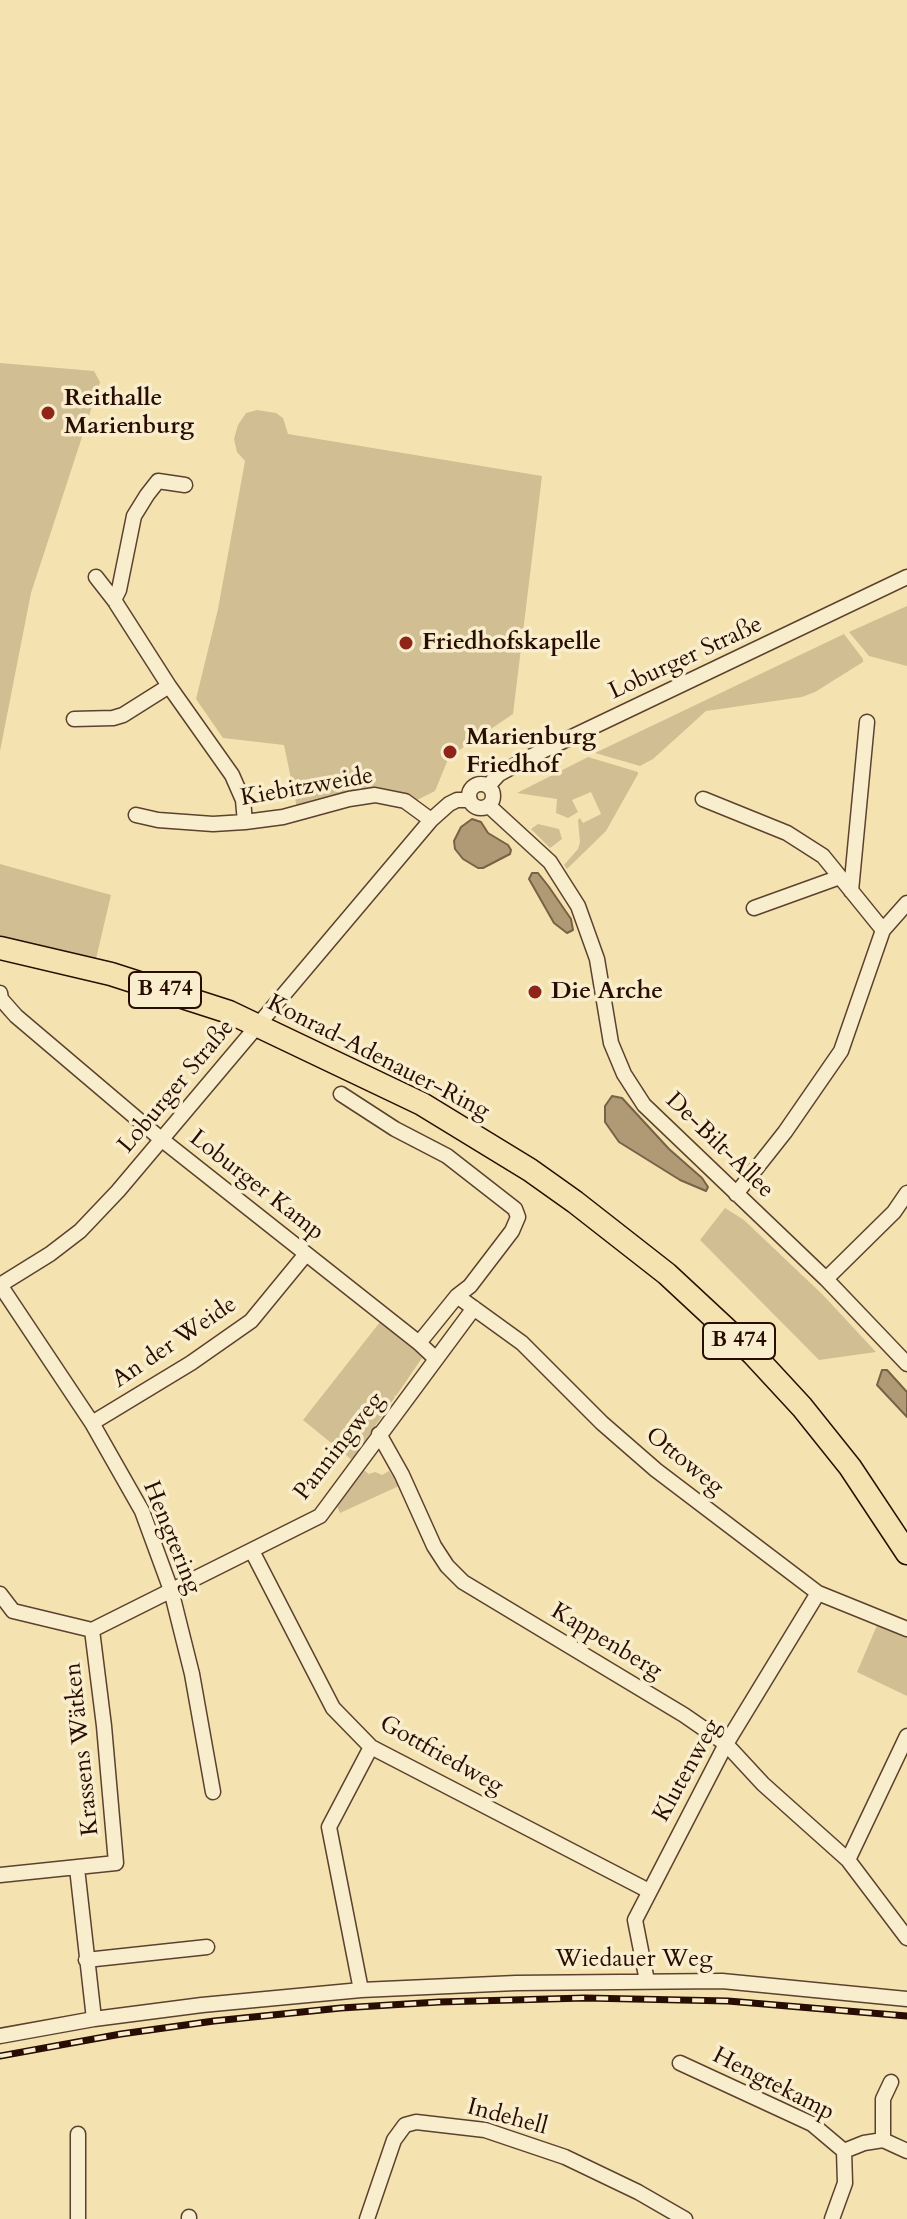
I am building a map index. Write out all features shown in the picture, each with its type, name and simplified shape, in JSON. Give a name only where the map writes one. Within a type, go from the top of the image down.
[{"type":"main road","name":"Konrad-Adenauer-Ring","points":[[0,948],[147,984],[229,1012],[451,1120],[575,1202],[655,1264],[753,1354],[802,1407],[850,1467],[907,1553]]},
{"type":"street","points":[[114,600],[119,590],[134,516],[158,481],[185,485]]},
{"type":"street","points":[[96,577],[232,775],[243,800],[245,822]]},
{"type":"street","name":"Loburger Straße","points":[[488,786],[499,774],[534,755],[907,577]]},
{"type":"street","points":[[74,719],[123,715],[169,686]]},
{"type":"street","points":[[851,891],[867,722]]},
{"type":"street","points":[[481,784],[488,786],[493,796],[489,806],[478,807],[470,800],[470,793],[481,784]]},
{"type":"street","name":"Kiebitzweide","points":[[136,815],[158,820],[213,824],[245,822],[283,817],[375,795],[405,801],[431,820]]},
{"type":"street","points":[[703,799],[787,833],[823,856],[883,930]]},
{"type":"street","name":"Loburger Straße","points":[[0,1285],[80,1231],[118,1191],[431,820],[449,804],[457,800],[470,800]]},
{"type":"street","name":"De-Bilt-Allee","points":[[489,806],[550,862],[578,906],[597,959],[611,1043],[634,1090],[656,1120],[826,1279],[907,1364]]},
{"type":"street","points":[[754,908],[840,877]]},
{"type":"street","points":[[736,1194],[785,1132],[841,1051],[883,930],[907,903]]},
{"type":"street","name":"Loburger Kamp","points":[[0,993],[1,999],[16,1016],[161,1139],[419,1343]]},
{"type":"street","points":[[341,1094],[395,1129],[447,1156],[515,1209],[518,1217],[512,1231],[470,1286],[457,1296],[419,1343],[436,1359]]},
{"type":"street","points":[[826,1279],[894,1212],[907,1193]]},
{"type":"street","name":"An der Weide","points":[[92,1423],[191,1363],[251,1321],[306,1254]]},
{"type":"street","name":"Hengtering","points":[[0,1285],[92,1423],[142,1511],[171,1590],[192,1674],[213,1792]]},
{"type":"street","name":"Ottoweg","points":[[457,1296],[522,1343],[602,1423],[656,1470],[818,1593],[907,1629]]},
{"type":"street","name":"Panningweg","points":[[92,1630],[320,1516],[474,1308]]},
{"type":"street","name":"Kappenberg","points":[[379,1434],[402,1475],[434,1546],[447,1566],[463,1582],[684,1715],[726,1744],[763,1784],[848,1860],[907,1938]]},
{"type":"street","name":"Gottfriedweg","points":[[252,1551],[333,1708],[371,1747],[649,1891]]},
{"type":"street","name":"Klutenweg","points":[[647,1981],[635,1920],[726,1744],[818,1593]]},
{"type":"street","points":[[0,1594],[13,1611],[92,1630]]},
{"type":"street","name":"Krassens Wätken","points":[[92,1630],[116,1863],[77,1868],[94,2019]]},
{"type":"street","points":[[848,1860],[907,1736]]},
{"type":"street","points":[[361,1990],[329,1827],[371,1747]]},
{"type":"street","points":[[0,1875],[77,1868]]},
{"type":"street","points":[[86,1960],[207,1947]]},
{"type":"street","name":"Wiedauer Weg","points":[[0,2036],[94,2019],[216,2003],[361,1990],[722,1981],[907,1999]]},
{"type":"street","name":"Hengtekamp","points":[[680,2063],[812,2124],[844,2151],[845,2183],[832,2219]]},
{"type":"street","points":[[891,2082],[883,2099],[883,2140],[907,2151]]},
{"type":"street","name":"Indehell","points":[[367,2219],[394,2140],[405,2125],[416,2122],[485,2130],[565,2157],[638,2192],[685,2219]]},
{"type":"street","points":[[78,2134],[78,2219]]},
{"type":"street","name":"Hengtekamp","points":[[844,2151],[883,2140]]},
{"type":"shaded area","points":[[0,363],[94,371],[100,382],[31,593],[0,751]]},
{"type":"shaded area","points":[[257,410],[276,413],[283,418],[288,434],[542,476],[513,714],[449,757],[435,791],[415,801],[397,791],[378,789],[297,808],[284,745],[223,738],[196,699],[218,609],[245,461],[237,452],[234,439],[246,413]]},
{"type":"shaded area","points":[[907,606],[907,666],[869,656],[849,632]]},
{"type":"shaded area","points":[[844,634],[863,662],[815,692],[802,697],[706,711],[653,759],[640,766],[595,753]]},
{"type":"shaded area","points":[[588,757],[638,774],[606,831],[567,869],[564,865],[580,842],[578,820],[580,818],[583,823],[601,814],[591,792],[572,800],[578,812],[568,818],[556,813],[557,799],[517,793]]},
{"type":"shaded area","points":[[472,819],[481,822],[488,833],[508,845],[510,854],[483,868],[463,859],[455,849],[454,841],[461,827]]},
{"type":"shaded area","points":[[538,824],[559,829],[562,839],[550,848],[531,829]]},
{"type":"shaded area","points":[[0,864],[111,895],[95,963],[0,943]]},
{"type":"shaded area","points":[[532,873],[538,873],[549,887],[571,919],[573,930],[567,933],[554,923],[529,879]]},
{"type":"shaded area","points":[[612,1096],[622,1098],[669,1149],[702,1178],[708,1187],[706,1191],[680,1180],[619,1142],[605,1122],[605,1106]]},
{"type":"shaded area","points":[[725,1208],[744,1220],[823,1295],[876,1352],[819,1360],[700,1240]]},
{"type":"shaded area","points":[[380,1322],[422,1358],[396,1396],[393,1395],[395,1397],[352,1460],[303,1420]]},
{"type":"shaded area","points":[[882,1370],[887,1370],[907,1392],[907,1417],[877,1385]]},
{"type":"shaded area","points":[[361,1468],[369,1474],[375,1472],[382,1475],[389,1471],[399,1486],[340,1513],[335,1502]]},
{"type":"shaded area","points":[[878,1623],[907,1633],[907,1696],[857,1672]]},
{"type":"railway","points":[[0,2056],[214,2021],[439,2002],[585,1998],[728,2001],[907,2016]]},
{"type":"place","name":"Reithalle Marienburg","points":[[48,413]]},
{"type":"place","name":"Friedhofskapelle","points":[[406,643]]},
{"type":"place","name":"Marienburg Friedhof","points":[[450,752]]},
{"type":"place","name":"Die Arche","points":[[535,992]]}]
